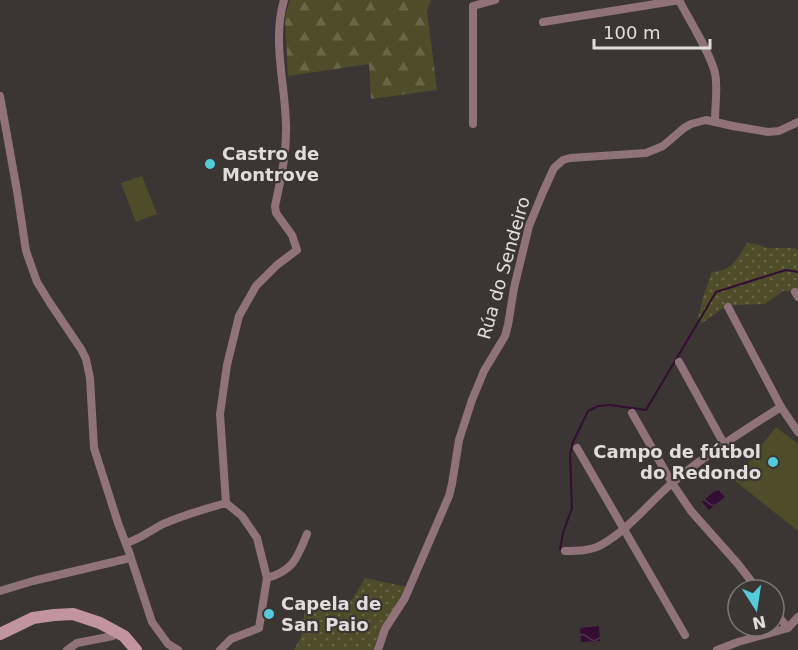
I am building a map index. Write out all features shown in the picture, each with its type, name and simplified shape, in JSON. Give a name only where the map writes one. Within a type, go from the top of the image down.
[{"type":"street","points":[[220,650],[231,639],[259,628],[267,578],[257,538],[242,516],[226,503],[220,414],[227,365],[239,316],[256,286],[277,265],[297,250],[292,235],[276,213],[275,206],[286,154],[286,123],[279,43],[280,15],[284,0]]},
{"type":"street","points":[[473,124],[473,6],[495,0]]},
{"type":"street","points":[[543,22],[679,0],[715,73],[715,121]]},
{"type":"street","points":[[0,96],[26,251],[38,282],[86,359],[90,378],[94,448],[152,622],[168,644],[178,650]]},
{"type":"street","name":"Rúa do Sendeiro","points":[[378,650],[385,629],[405,598],[449,496],[459,440],[465,421],[484,371],[505,336],[529,226],[554,168],[563,160],[570,158],[646,153],[663,146],[691,124],[706,120],[768,132],[779,131],[798,122]]},
{"type":"street","points":[[728,308],[781,407],[798,432]]},
{"type":"street","points":[[680,362],[724,444]]},
{"type":"street","points":[[565,551],[588,550],[600,546],[624,528],[672,483],[724,444],[781,407]]},
{"type":"street","points":[[632,413],[672,483],[691,511],[749,578]]},
{"type":"street","points":[[577,448],[685,634]]},
{"type":"street","points":[[126,543],[133,542],[161,525],[191,512],[226,503]]},
{"type":"street","points":[[267,578],[288,570],[299,554],[307,534]]},
{"type":"street","points":[[0,591],[130,558]]},
{"type":"street","points":[[0,634],[33,618],[74,614],[100,623],[124,636],[136,650]]},
{"type":"street","points":[[717,650],[788,628],[798,617]]},
{"type":"street","points":[[67,650],[77,644],[113,636],[116,632]]},
{"type":"green space","points":[[290,0],[431,0],[427,11],[437,90],[371,99],[369,64],[288,76],[285,17]]},
{"type":"green space","points":[[142,176],[157,214],[136,222],[121,183]]},
{"type":"green space","points":[[747,243],[768,248],[798,250],[798,291],[783,291],[765,304],[735,305],[723,308],[702,323],[698,318],[712,272],[729,267]]},
{"type":"green space","name":"Campo de fútbol do Redondo","points":[[776,427],[798,444],[798,531],[734,480]]},
{"type":"green space","points":[[365,578],[407,587],[380,634],[375,650],[294,650],[301,637],[306,602],[318,605],[352,600]]},
{"type":"water","points":[[717,489],[725,497],[709,510],[702,502]]},
{"type":"water","points":[[599,626],[600,641],[581,642],[580,628]]},
{"type":"waterway","points":[[560,549],[572,508],[570,454],[573,442],[588,411],[598,406],[610,405],[646,410],[716,292],[786,270],[798,272]]},
{"type":"place","name":"Castro de Montrove","points":[[210,164]]},
{"type":"place","name":"Campo de fútbol do Redondo","points":[[773,462]]},
{"type":"place","name":"Capela de San Paio","points":[[269,614]]}]
